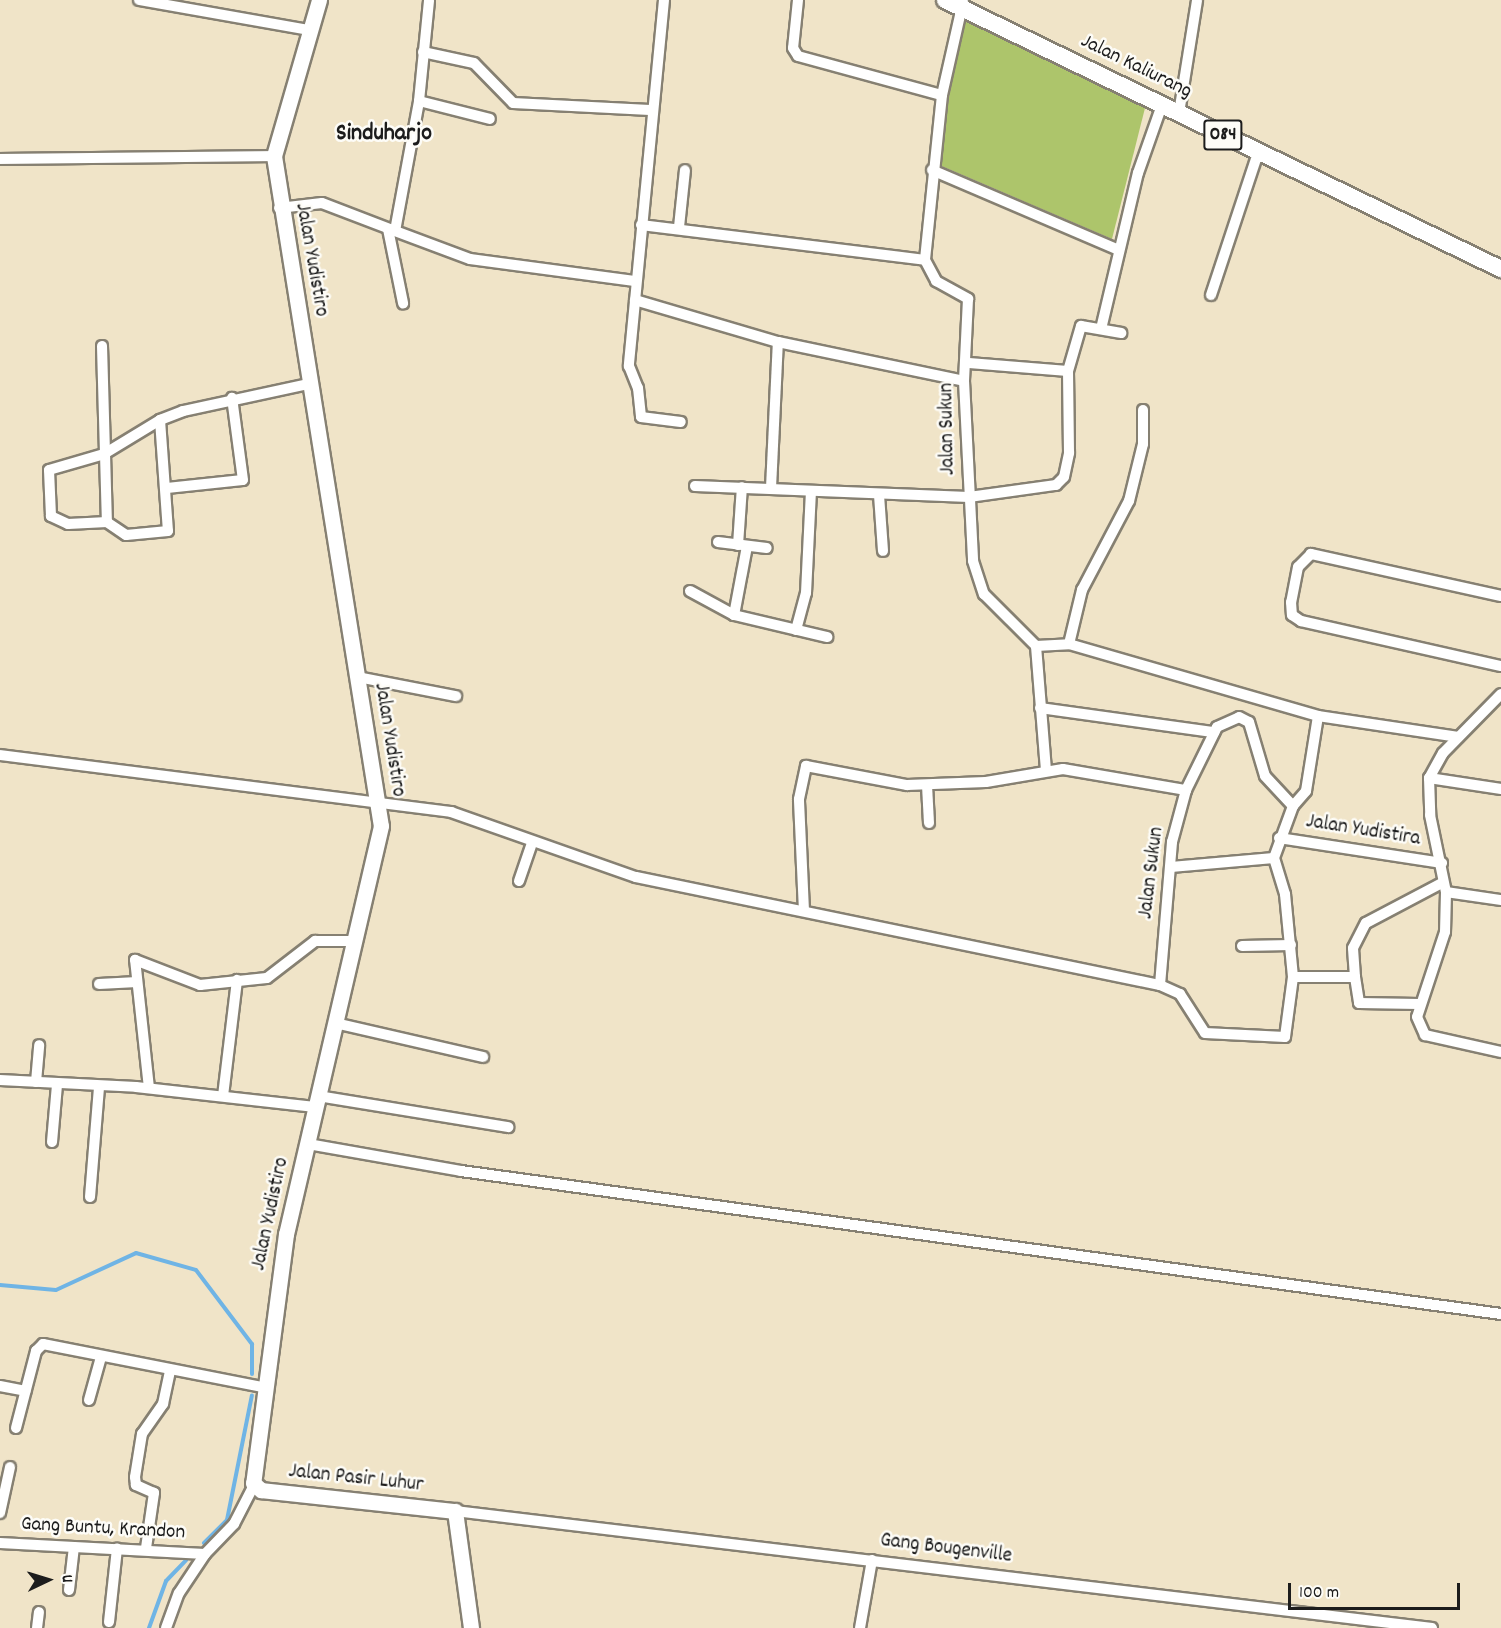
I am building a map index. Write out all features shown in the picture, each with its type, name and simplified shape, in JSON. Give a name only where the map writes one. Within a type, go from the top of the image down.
[{"type":"main road","name":"Jalan Kaliurang","points":[[945,0],[962,4],[1258,153],[1501,269]]},
{"type":"street","points":[[139,0],[194,5],[310,30]]},
{"type":"street","name":"Jalan Yudistiro","points":[[253,1487],[263,1388],[286,1234],[381,826],[379,799],[312,383],[279,208],[274,156],[320,0]]},
{"type":"street","points":[[404,303],[392,230],[419,101],[429,0]]},
{"type":"street","points":[[664,0],[650,110],[629,366],[638,388],[639,415],[681,422]]},
{"type":"street","points":[[798,0],[793,48],[798,56],[942,95]]},
{"type":"street","points":[[1179,113],[1197,0]]},
{"type":"street","points":[[641,225],[679,227],[925,260],[932,170],[942,95],[962,4]]},
{"type":"street","points":[[423,52],[474,63],[513,103],[650,110]]},
{"type":"street","points":[[419,101],[490,119]]},
{"type":"street","points":[[1101,329],[1119,250],[1162,105]]},
{"type":"street","points":[[1211,295],[1258,153]]},
{"type":"street","points":[[0,159],[274,156]]},
{"type":"street","points":[[679,227],[685,170]]},
{"type":"street","points":[[932,170],[1119,250]]},
{"type":"street","points":[[279,208],[322,203],[470,259],[635,281]]},
{"type":"street","name":"Jalan Sukun","points":[[925,260],[936,281],[968,299],[969,363],[964,381],[972,553],[984,594],[1036,646]]},
{"type":"street","points":[[635,300],[778,342],[964,381]]},
{"type":"street","points":[[695,486],[969,497],[1061,483],[1069,453],[1068,371],[1081,327],[1121,333]]},
{"type":"street","points":[[771,488],[778,342]]},
{"type":"street","points":[[102,346],[107,522]]},
{"type":"street","points":[[969,363],[1068,371]]},
{"type":"street","points":[[160,420],[167,488],[168,531],[126,535],[107,522],[58,522],[51,516],[47,494],[50,470],[104,454],[160,420],[232,398],[312,383]]},
{"type":"street","points":[[167,488],[243,480],[232,398]]},
{"type":"street","points":[[1069,644],[1082,590],[1120,523],[1135,481],[1143,410]]},
{"type":"street","points":[[734,615],[743,545],[742,487]]},
{"type":"street","points":[[796,630],[807,593],[811,492]]},
{"type":"street","points":[[879,495],[883,551]]},
{"type":"street","points":[[718,542],[767,548]]},
{"type":"street","points":[[1501,596],[1311,554],[1298,567],[1291,602],[1292,615],[1301,621],[1501,666]]},
{"type":"street","points":[[690,591],[734,615],[827,637]]},
{"type":"street","points":[[1046,770],[1036,646],[1069,644],[1259,695],[1318,716],[1458,738]]},
{"type":"street","points":[[358,677],[456,696]]},
{"type":"street","points":[[1501,694],[1458,738],[1430,778],[1430,815],[1442,864],[1444,888],[1443,941],[1419,1004],[1418,1029],[1425,1035],[1501,1052]]},
{"type":"street","points":[[1040,708],[1214,732],[1228,719],[1249,722],[1265,776],[1293,806]]},
{"type":"street","points":[[0,755],[379,799],[451,812],[532,843],[636,877],[1160,984],[1180,994],[1199,1030],[1279,1039],[1289,1033],[1293,976],[1292,945],[1275,858],[1279,838],[1293,806],[1306,791],[1318,716]]},
{"type":"street","name":"Jalan Sukun","points":[[1160,984],[1171,867],[1186,790],[1214,732]]},
{"type":"street","points":[[804,911],[799,799],[806,766],[927,784],[986,782],[1046,770],[1186,790]]},
{"type":"street","points":[[1430,778],[1501,789]]},
{"type":"street","points":[[927,784],[929,823]]},
{"type":"street","name":"Jalan Yudistira","points":[[1279,838],[1442,864]]},
{"type":"street","points":[[519,881],[532,843]]},
{"type":"street","points":[[1171,867],[1275,858]]},
{"type":"street","points":[[1419,1004],[1359,1003],[1353,948],[1366,922],[1444,888],[1501,900]]},
{"type":"street","points":[[149,1088],[137,982],[139,960],[189,983],[237,980],[273,976],[315,941],[353,941]]},
{"type":"street","points":[[1242,946],[1292,945]]},
{"type":"street","points":[[1293,976],[1355,977]]},
{"type":"street","points":[[223,1096],[237,980]]},
{"type":"street","points":[[99,984],[137,982]]},
{"type":"street","points":[[335,1023],[483,1057]]},
{"type":"street","points":[[36,1082],[39,1045]]},
{"type":"street","points":[[0,1080],[99,1088],[149,1088],[223,1096],[316,1101],[508,1127]]},
{"type":"street","points":[[52,1142],[57,1085]]},
{"type":"street","points":[[90,1197],[99,1088]]},
{"type":"street","points":[[308,1144],[461,1172],[1501,1314]]},
{"type":"street","points":[[16,1428],[26,1391],[43,1344],[263,1388]]},
{"type":"street","points":[[89,1400],[101,1357]]},
{"type":"street","points":[[146,1548],[154,1492],[135,1485],[135,1477],[142,1434],[163,1404],[170,1370]]},
{"type":"street","points":[[0,1386],[26,1391]]},
{"type":"street","points":[[0,1513],[10,1467]]},
{"type":"street","points":[[166,1628],[179,1593],[205,1554],[234,1524],[253,1487]]},
{"type":"street","name":"Jalan Pasir Luhur","points":[[253,1487],[455,1511]]},
{"type":"street","points":[[455,1511],[471,1628]]},
{"type":"street","name":"Gang Bougenville","points":[[455,1511],[1432,1628]]},
{"type":"street","name":"Gang Buntu, Krandon","points":[[0,1543],[146,1548],[205,1554]]},
{"type":"street","points":[[69,1590],[74,1547]]},
{"type":"street","points":[[109,1622],[117,1548]]},
{"type":"street","points":[[860,1628],[872,1560]]},
{"type":"street","points":[[37,1628],[39,1612]]},
{"type":"green space","points":[[961,16],[1146,104],[1112,239],[939,165]]},
{"type":"waterway","points":[[0,1285],[56,1290],[136,1253],[196,1270],[252,1344],[252,1374]]},
{"type":"waterway","points":[[204,1543],[227,1520],[252,1395]]},
{"type":"waterway","points":[[149,1628],[166,1581],[186,1560]]},
{"type":"district","name":"Sinduharjo","points":[[384,135]]}]
